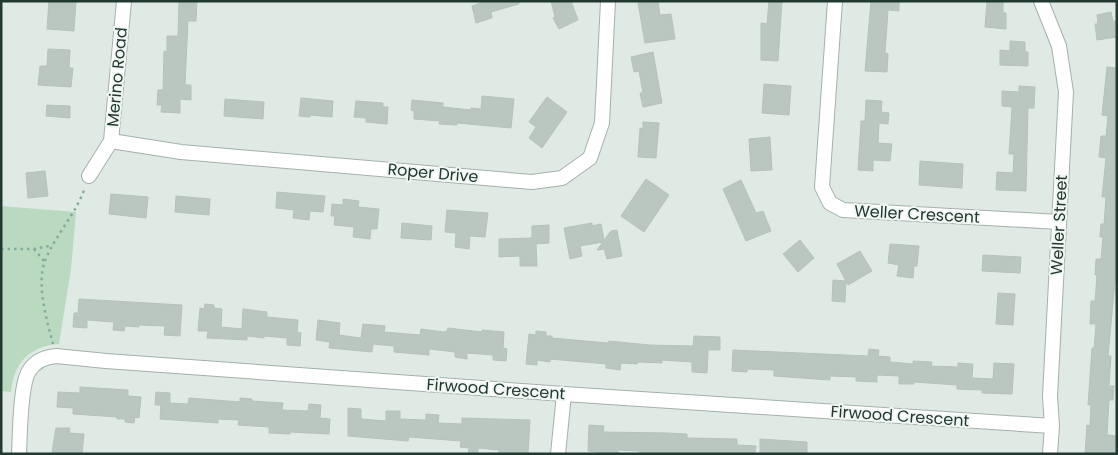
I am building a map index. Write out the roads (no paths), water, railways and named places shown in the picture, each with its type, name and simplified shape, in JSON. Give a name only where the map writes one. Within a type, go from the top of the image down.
[{"type":"street","name":"Merino Road","points":[[89,176],[111,142],[124,1]]},
{"type":"street","name":"Roper Drive","points":[[111,142],[181,152],[532,182],[562,178],[590,158],[602,124],[608,1]]},
{"type":"street","name":"Weller Crescent","points":[[835,1],[822,187],[830,203],[843,210],[1059,222]]},
{"type":"street","name":"Weller Street","points":[[1041,1],[1059,46],[1066,92],[1050,396],[1052,426],[1050,454]]},
{"type":"street","name":"Firwood Crescent","points":[[19,454],[26,377],[35,363],[48,357],[56,356],[564,394],[1052,426]]},
{"type":"street","points":[[558,454],[564,394]]}]
